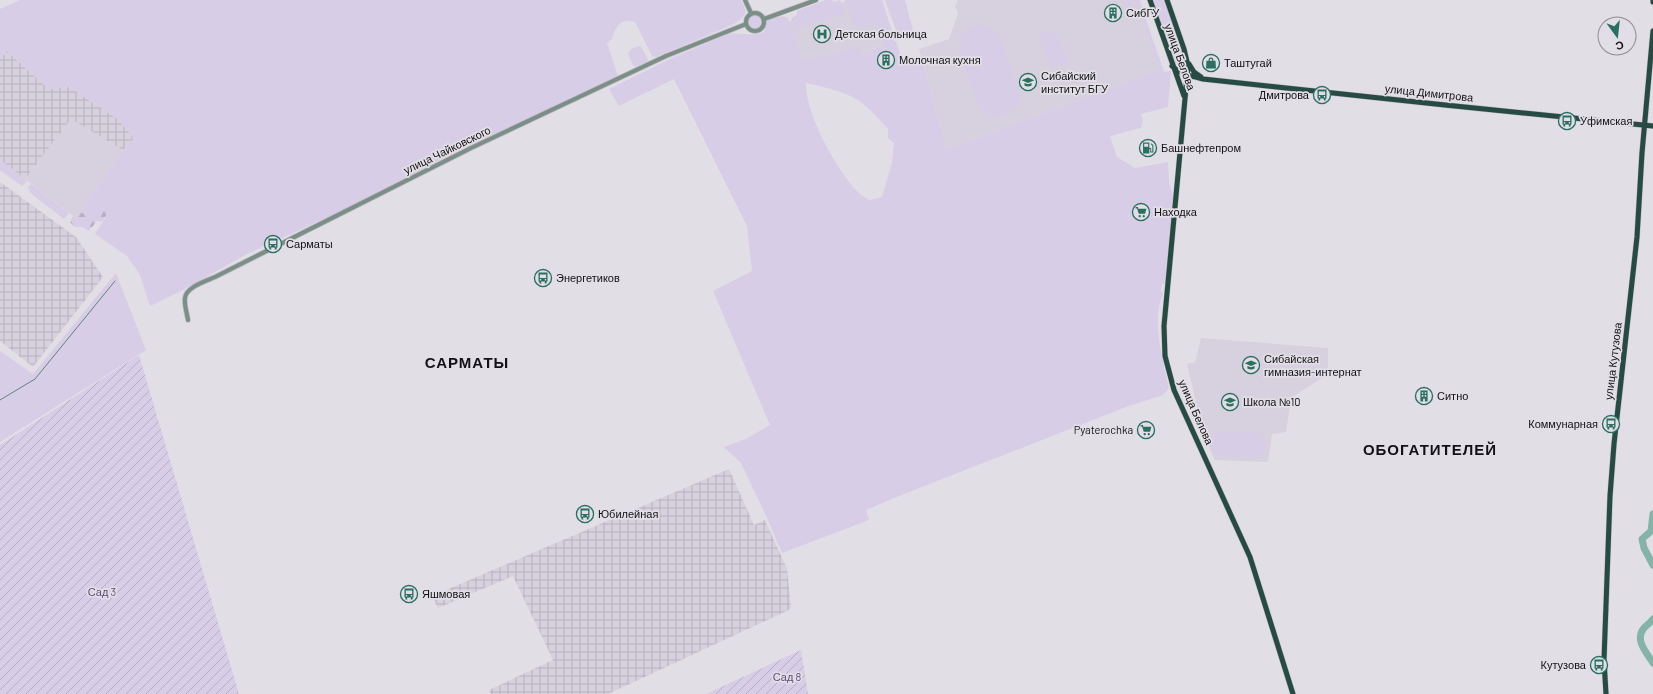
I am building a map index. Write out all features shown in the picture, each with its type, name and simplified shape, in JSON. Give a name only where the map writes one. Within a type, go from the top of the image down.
[{"type":"main road","name":"улица Белова","points":[[1150,0],[1185,99]]},
{"type":"main road","name":"улица Белова","points":[[1167,0],[1188,61],[1188,76],[1164,326],[1165,356],[1168,371],[1176,394],[1208,461],[1250,557],[1293,694]]},
{"type":"main road","name":"улица Кутузова","points":[[1606,694],[1604,660],[1610,488],[1618,402],[1637,237],[1653,31]]},
{"type":"main road","points":[[1174,68],[1185,66],[1188,61],[1194,72],[1203,79]]},
{"type":"main road","name":"улица Димитрова","points":[[1174,68],[1188,76],[1203,79],[1445,106],[1653,126]]},
{"type":"street","points":[[745,0],[752,13]]},
{"type":"street","points":[[764,19],[816,0]]},
{"type":"street","points":[[752,13],[761,14],[764,19],[763,27],[756,31],[748,28],[746,24],[747,18],[752,13]]},
{"type":"street","name":"улица Чайковского","points":[[188,320],[184,299],[190,290],[471,148],[666,56],[746,24]]},
{"type":"shaded area","points":[[849,0],[880,0],[894,41],[800,75],[771,28]]},
{"type":"shaded area","name":"Сибайский институт БГУ","points":[[958,0],[1136,0],[1159,70],[947,149],[919,49],[949,39],[958,13],[955,6]]},
{"type":"shaded area","points":[[7,51],[49,89],[69,87],[118,119],[134,138],[123,150],[71,119],[25,179],[0,160],[0,59]]},
{"type":"shaded area","points":[[71,119],[123,150],[76,218],[25,179]]},
{"type":"shaded area","points":[[0,182],[76,237],[103,277],[33,367],[0,341]]},
{"type":"shaded area","points":[[1201,338],[1328,348],[1328,374],[1291,398],[1286,432],[1272,434],[1268,462],[1215,460],[1204,436],[1187,364],[1195,362]]},
{"type":"shaded area","points":[[729,469],[754,525],[765,520],[787,569],[791,609],[608,694],[491,694],[489,690],[553,660],[513,576],[438,608],[432,596]]},
{"type":"green space","points":[[20,0],[741,0],[746,11],[743,17],[734,24],[656,57],[652,56],[635,22],[622,22],[617,27],[612,39],[607,43],[618,76],[464,148],[335,214],[247,254],[181,291],[150,306],[140,275],[127,256],[95,234],[108,214],[90,216],[80,212],[123,150],[134,138],[118,119],[69,87],[49,89],[7,51],[0,59],[0,9]]},
{"type":"green space","points":[[826,0],[832,0],[834,2],[840,0],[846,13],[796,30],[795,29],[791,18],[797,15],[797,11]]},
{"type":"green space","points":[[845,0],[882,0],[894,41],[896,41],[903,62],[921,57],[947,149],[1159,70],[1141,15],[1144,14],[1164,72],[1171,71],[1168,107],[1141,114],[1143,122],[1141,128],[1110,136],[1117,157],[1135,168],[1168,162],[1169,183],[1173,195],[1165,283],[1162,284],[1161,291],[1163,294],[1158,315],[1158,328],[1161,354],[1169,388],[1163,395],[1126,407],[866,510],[869,520],[782,553],[741,463],[724,447],[746,439],[770,425],[713,291],[752,271],[747,226],[674,79],[619,106],[609,89],[672,58],[729,34],[755,34],[764,32],[766,22],[777,17],[788,18],[803,61],[831,55],[858,45],[861,53],[884,45],[876,23],[855,29]],"holes":[[[806,83],[840,92],[859,101],[867,107],[888,129],[888,138],[894,143],[892,162],[882,197],[869,200],[858,192],[840,169],[816,125],[807,95]]]},
{"type":"green space","points":[[885,0],[905,0],[914,34],[899,39]]},
{"type":"green space","points":[[1125,0],[1130,0],[1135,14],[1129,12]]},
{"type":"green space","points":[[1134,0],[1140,0],[1144,12],[1139,14]]},
{"type":"green space","points":[[1152,0],[1165,0],[1185,60],[1173,64]]},
{"type":"green space","points":[[755,15],[760,17],[762,22],[760,27],[755,29],[750,27],[748,22],[750,17]]},
{"type":"green space","points":[[975,25],[989,27],[1000,37],[1014,79],[1020,91],[1019,102],[1014,109],[1003,116],[990,115],[984,112],[978,105],[959,52],[962,35],[967,29]]},
{"type":"green space","points":[[1054,30],[1056,31],[1067,61],[1066,64],[1051,68],[1039,37],[1041,34]]},
{"type":"green space","points":[[639,46],[642,48],[648,60],[647,62],[635,67],[632,64],[628,53],[631,49]]},
{"type":"green space","points":[[0,160],[27,181],[22,186],[0,170]]},
{"type":"green space","points":[[31,184],[69,213],[64,219],[29,192],[30,190],[27,188]]},
{"type":"green space","points":[[99,206],[108,213],[102,222],[97,221],[89,231],[82,227],[75,227],[70,222],[73,216],[76,218],[80,212],[90,216]]},
{"type":"green space","points":[[116,273],[146,350],[0,442],[0,351],[33,374]]},
{"type":"green space","name":"Сад 3","points":[[139,355],[239,694],[0,694],[0,445]]},
{"type":"green space","points":[[1218,431],[1261,433],[1266,442],[1264,452],[1257,457],[1218,456],[1211,447],[1211,440]]},
{"type":"green space","name":"Сад 8","points":[[801,650],[808,694],[706,694]]},
{"type":"waterway","points":[[0,400],[35,379],[115,281]]},
{"type":"waterway","points":[[1653,514],[1651,531],[1642,539],[1644,548],[1653,565]]},
{"type":"waterway","points":[[1653,619],[1644,628],[1640,637],[1642,646],[1653,663]]},
{"type":"place","name":"СибГУ","points":[[1113,13]]},
{"type":"place","name":"Детская больница","points":[[822,34]]},
{"type":"place","name":"Молочная кухня","points":[[886,60]]},
{"type":"place","name":"Таштугай","points":[[1211,63]]},
{"type":"place","name":"Сибайский институт БГУ","points":[[1028,82]]},
{"type":"place","name":"Дмитрова","points":[[1322,95]]},
{"type":"place","name":"Уфимская","points":[[1567,121]]},
{"type":"place","name":"Башнефтепром","points":[[1148,148]]},
{"type":"place","name":"Находка","points":[[1141,212]]},
{"type":"place","name":"Сарматы","points":[[273,244]]},
{"type":"place","name":"Энергетиков","points":[[543,278]]},
{"type":"place","name":"Сибайская гимназия-интернат","points":[[1251,365]]},
{"type":"place","name":"Ситно","points":[[1424,396]]},
{"type":"place","name":"Школа №10","points":[[1230,402]]},
{"type":"place","name":"Коммунарная","points":[[1611,424]]},
{"type":"place","name":"Pyaterochka","points":[[1146,430]]},
{"type":"place","name":"Юбилейная","points":[[585,514]]},
{"type":"place","name":"Яшмовая","points":[[409,594]]},
{"type":"place","name":"Кутузова","points":[[1599,665]]},
{"type":"district","name":"САРМАТЫ","points":[[467,363]]},
{"type":"district","name":"ОБОГАТИТЕЛЕЙ","points":[[1430,450]]}]
